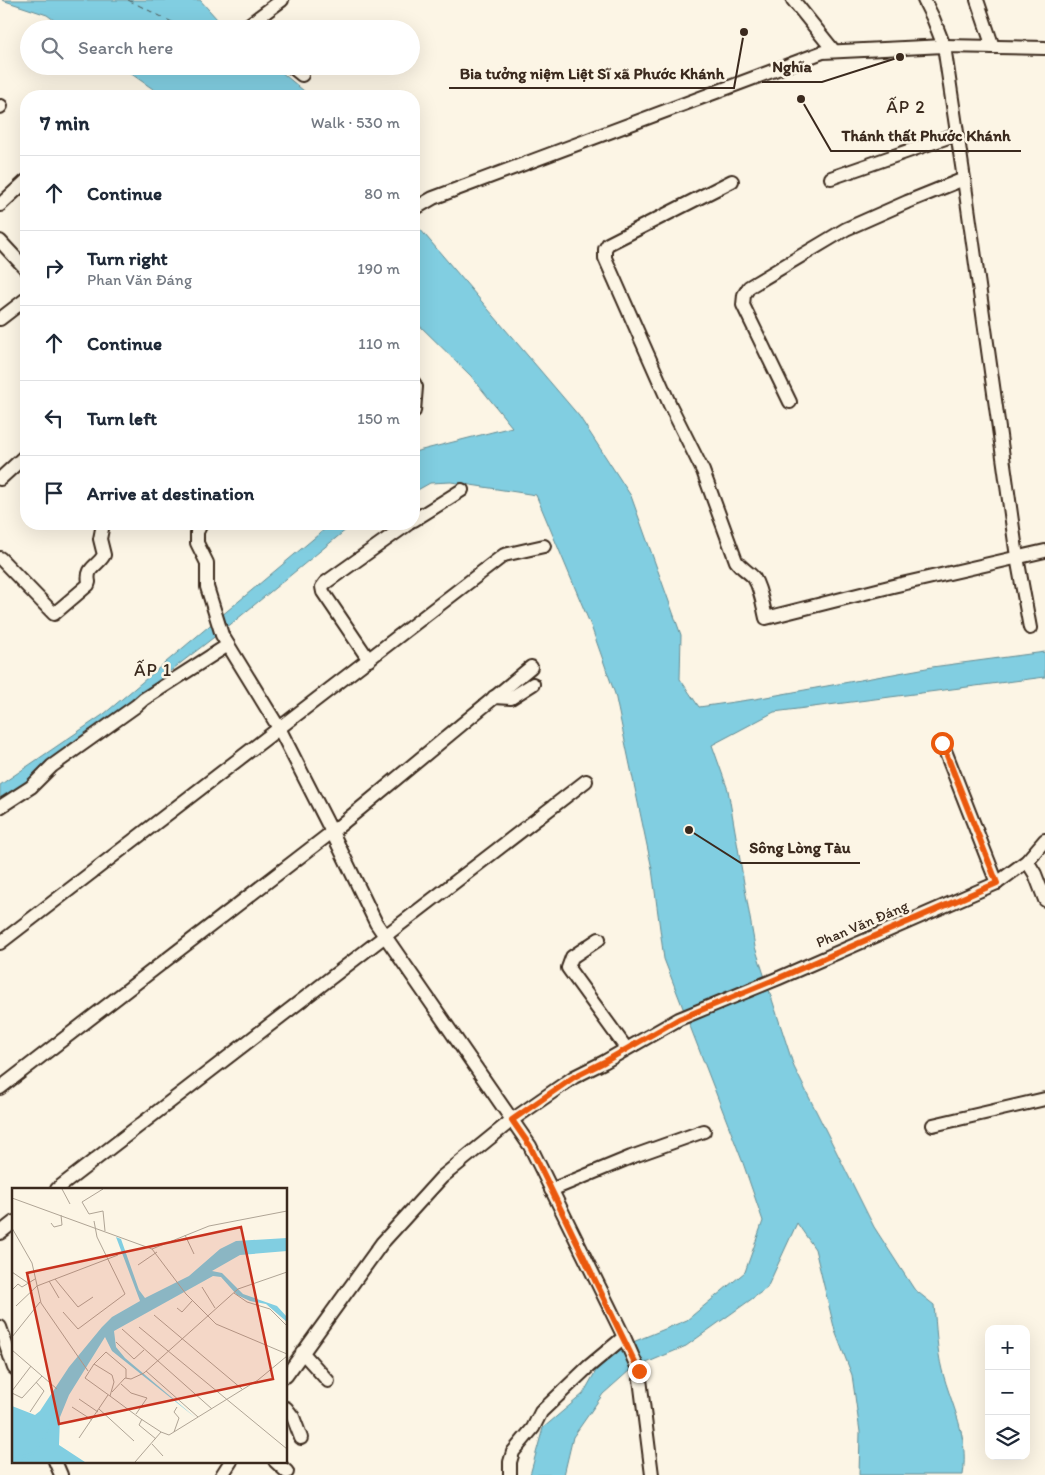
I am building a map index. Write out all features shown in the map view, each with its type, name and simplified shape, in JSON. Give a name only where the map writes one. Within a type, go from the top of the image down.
[{"type":"street","points":[[256,20],[282,0]]},
{"type":"street","points":[[793,0],[834,51]]},
{"type":"street","points":[[924,0],[944,46],[1017,557],[1030,628]]},
{"type":"street","points":[[977,0],[992,47]]},
{"type":"street","points":[[420,206],[433,198],[823,52],[944,46],[1045,48]]},
{"type":"street","points":[[831,178],[957,134]]},
{"type":"street","points":[[790,402],[743,305],[744,295],[749,287],[846,230],[907,202],[964,179]]},
{"type":"street","points":[[732,181],[608,244],[605,249],[605,258],[670,405],[703,471],[736,561],[740,567],[754,578],[766,618],[1045,551]]},
{"type":"street","points":[[0,205],[20,187]]},
{"type":"street","points":[[0,241],[20,263]]},
{"type":"street","points":[[0,319],[20,304]]},
{"type":"street","points":[[0,479],[20,461]]},
{"type":"street","points":[[420,516],[462,490]]},
{"type":"street","points":[[0,558],[54,614],[90,582],[89,572],[104,555],[100,539],[102,530]]},
{"type":"street","points":[[198,530],[197,543],[207,564],[206,582],[225,640],[279,728],[332,832],[367,907],[384,937],[530,1146],[625,1340],[639,1371],[652,1475]]},
{"type":"street","points":[[369,660],[323,592],[322,587],[400,530]]},
{"type":"street","points":[[0,943],[504,555],[544,546]]},
{"type":"street","points":[[2,806],[31,787],[52,766],[225,640]]},
{"type":"street","points":[[0,1088],[332,832],[531,666]]},
{"type":"street","points":[[494,697],[511,698],[534,684]]},
{"type":"street","points":[[942,743],[997,883]]},
{"type":"street","points":[[59,1188],[586,781]]},
{"type":"street","name":"Phan Văn Đáng","points":[[288,1374],[305,1356],[382,1243],[442,1178],[574,1077],[679,1019],[779,978],[997,883],[1027,861],[1045,840]]},
{"type":"street","points":[[1027,861],[1035,874],[1045,900]]},
{"type":"street","points":[[599,940],[572,957],[568,968],[626,1048]]},
{"type":"street","points":[[933,1125],[1045,1099]]},
{"type":"street","points":[[551,1190],[631,1157],[704,1132]]},
{"type":"street","points":[[0,1233],[12,1224]]},
{"type":"street","points":[[0,1327],[12,1362]]},
{"type":"street","points":[[510,1475],[510,1462],[513,1452],[533,1428],[541,1412],[588,1367],[625,1340]]},
{"type":"street","points":[[305,1356],[324,1378]]},
{"type":"street","points":[[290,1413],[302,1438]]},
{"type":"street","points":[[54,1462],[61,1475]]},
{"type":"street","points":[[222,1475],[229,1462]]},
{"type":"street","points":[[276,1462],[287,1472]]},
{"type":"water","points":[[2,0],[200,0],[218,20],[54,20],[47,15]]},
{"type":"water","points":[[133,75],[285,75],[303,90],[154,90]]},
{"type":"water","points":[[420,229],[579,416],[631,496],[681,635],[680,679],[699,707],[755,699],[932,667],[1045,652],[1045,677],[774,712],[712,745],[728,790],[755,947],[794,1067],[874,1227],[914,1289],[934,1305],[940,1362],[962,1434],[964,1447],[963,1475],[859,1475],[860,1432],[852,1375],[835,1331],[815,1249],[797,1223],[767,1288],[686,1346],[630,1370],[603,1394],[573,1437],[564,1475],[530,1475],[543,1428],[583,1394],[606,1353],[687,1320],[745,1272],[763,1221],[743,1163],[664,959],[652,869],[615,694],[591,626],[536,495],[451,482],[430,483],[420,489],[420,450],[512,427],[471,376],[420,326]]},
{"type":"water","points":[[324,530],[346,530],[231,624],[0,803],[0,785],[104,714]]},
{"type":"ferry route","points":[[128,0],[168,20]]},
{"type":"place","name":"Bia tưởng niệm Liệt Sĩ xã Phước Khánh","points":[[744,32]]},
{"type":"place","name":"Nghĩa","points":[[900,57]]},
{"type":"place","name":"Thánh thất Phước Khánh","points":[[801,99]]},
{"type":"place","name":"Sông Lòng Tàu","points":[[689,830]]},
{"type":"district","name":"ẤP 2","points":[[906,107]]},
{"type":"district","name":"ẤP 1","points":[[153,670]]},
{"type":"route","points":[[639,1371],[530,1146],[512,1120],[574,1077],[679,1019],[779,978],[997,883],[942,743]]}]
